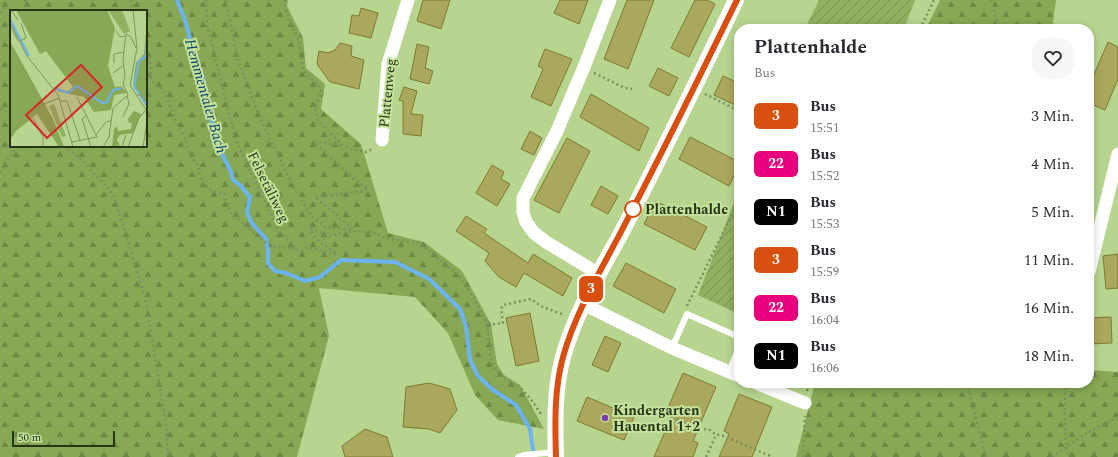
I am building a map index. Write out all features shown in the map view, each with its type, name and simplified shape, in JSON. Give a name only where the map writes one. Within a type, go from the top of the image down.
[{"type":"street","name":"Plattenweg","points":[[382,140],[388,64],[408,0]]},
{"type":"street","points":[[599,274],[546,242],[534,233],[526,222],[523,212],[523,198],[557,131],[610,0]]},
{"type":"street","points":[[556,454],[555,418],[558,380],[571,332],[583,304],[682,114],[736,0]]},
{"type":"street","points":[[1094,252],[1118,154]]},
{"type":"street","points":[[583,304],[672,348],[734,374]]},
{"type":"street","points":[[768,388],[805,403]]},
{"type":"lane","points":[[672,348],[687,314],[734,335]]},
{"type":"lane","points":[[518,457],[524,455],[556,454]]},
{"type":"path","points":[[0,13],[9,0]]},
{"type":"path","points":[[25,0],[27,10]]},
{"type":"path","points":[[131,0],[132,10]]},
{"type":"path","name":"Felsetäliweg","points":[[206,0],[207,24],[234,138],[278,230],[295,249],[302,251],[308,247],[335,254],[337,253],[319,242],[310,230],[311,228],[329,236],[356,231],[372,232],[385,238],[420,243],[463,279],[488,325],[492,366],[503,378],[520,387],[533,402],[543,418]]},
{"type":"path","points":[[226,0],[238,57],[260,118],[295,190],[312,217],[325,227],[356,231]]},
{"type":"path","points":[[285,0],[286,11],[299,42],[303,69],[306,74],[318,84],[321,91],[315,108],[318,120],[342,145]]},
{"type":"path","points":[[922,24],[934,0]]},
{"type":"path","points":[[991,0],[995,12],[996,24]]},
{"type":"path","points":[[147,55],[151,65],[151,80],[165,94],[190,156],[197,164],[202,182],[211,190],[224,194],[230,212],[263,241],[273,246],[295,249]]},
{"type":"path","points":[[584,67],[625,88],[632,89]]},
{"type":"path","points":[[702,93],[734,109]]},
{"type":"path","points":[[0,110],[10,114]]},
{"type":"path","points":[[356,231],[315,197],[363,192],[368,188],[359,184],[314,142],[342,145],[351,149],[366,152],[373,149],[382,140]]},
{"type":"path","points":[[0,173],[15,147]]},
{"type":"path","points":[[65,147],[81,159],[113,194],[145,296],[166,425],[168,457]]},
{"type":"path","points":[[687,314],[690,299],[734,210]]},
{"type":"path","points":[[488,325],[503,323],[501,309],[503,305],[531,299],[542,306],[568,317]]},
{"type":"path","points":[[969,388],[986,457]]},
{"type":"path","points":[[1066,388],[1068,457]]},
{"type":"path","points":[[803,457],[805,403]]},
{"type":"path","points":[[1052,457],[1088,432],[1118,417]]},
{"type":"path","points":[[676,419],[697,428],[710,430],[716,434],[773,457]]},
{"type":"path","points":[[706,457],[716,434]]},
{"type":"green space","points":[[0,0],[288,0],[287,6],[303,38],[306,68],[325,84],[321,109],[361,144],[388,233],[424,242],[462,271],[491,324],[497,364],[504,375],[520,385],[544,429],[498,420],[475,395],[448,333],[415,297],[319,288],[329,336],[297,457],[0,457]]},
{"type":"green space","points":[[819,0],[915,0],[906,24],[807,24]]},
{"type":"green space","points":[[940,0],[1056,0],[1053,24],[928,24]]},
{"type":"green space","points":[[734,203],[734,312],[698,295]]},
{"type":"green space","points":[[1094,370],[1118,372],[1118,457],[796,457],[814,388],[1094,388]]},
{"type":"building","points":[[423,0],[450,0],[441,29],[417,21]]},
{"type":"building","points":[[560,0],[588,0],[579,24],[554,13]]},
{"type":"building","points":[[627,0],[654,0],[628,69],[604,59]]},
{"type":"building","points":[[695,0],[707,0],[715,4],[689,57],[671,48]]},
{"type":"building","points":[[361,8],[378,13],[371,38],[349,33],[352,15],[359,16]]},
{"type":"building","points":[[1108,42],[1118,47],[1118,79],[1105,110],[1094,105],[1094,74]]},
{"type":"building","points":[[340,43],[352,46],[351,56],[364,60],[359,89],[330,82],[317,64],[319,51],[328,53],[335,50]]},
{"type":"building","points":[[417,44],[429,47],[425,68],[433,71],[429,84],[410,79]]},
{"type":"building","points":[[545,49],[572,59],[551,106],[531,97],[543,69],[538,66]]},
{"type":"building","points":[[658,68],[678,78],[669,96],[649,86]]},
{"type":"building","points":[[723,76],[734,81],[734,105],[714,95]]},
{"type":"building","points":[[404,87],[417,91],[411,114],[423,115],[421,136],[403,134],[403,101],[399,100]]},
{"type":"building","points":[[591,94],[649,128],[639,151],[580,117]]},
{"type":"building","points":[[530,131],[542,138],[534,155],[521,149]]},
{"type":"building","points":[[690,137],[734,159],[734,176],[729,186],[679,159]]},
{"type":"building","points":[[567,138],[590,151],[559,213],[534,200]]},
{"type":"building","points":[[492,165],[504,172],[501,179],[510,184],[497,206],[476,193]]},
{"type":"building","points":[[601,186],[618,196],[608,214],[591,205]]},
{"type":"building","points":[[656,201],[707,227],[695,250],[644,224]]},
{"type":"building","points":[[466,216],[487,229],[484,233],[528,263],[533,254],[572,278],[563,296],[524,273],[516,287],[499,277],[485,261],[489,253],[456,231]]},
{"type":"building","points":[[1118,254],[1118,288],[1106,289],[1103,256]]},
{"type":"building","points":[[626,263],[676,289],[664,313],[613,286]]},
{"type":"building","points":[[530,313],[539,361],[516,366],[506,318]]},
{"type":"building","points":[[1111,317],[1112,343],[1094,344],[1094,318]]},
{"type":"building","points":[[605,336],[621,343],[608,372],[592,365]]},
{"type":"building","points":[[683,373],[716,387],[693,441],[698,443],[693,457],[654,457],[673,413],[667,410]]},
{"type":"building","points":[[429,383],[450,389],[457,410],[440,433],[429,429],[403,427],[406,387]]},
{"type":"building","points":[[739,394],[772,407],[752,457],[719,457],[729,434],[724,431]]},
{"type":"building","name":"Kindergarten Hauental 1+2","points":[[587,397],[634,417],[624,440],[577,421]]},
{"type":"building","points":[[365,429],[387,437],[393,457],[345,457],[342,446]]},
{"type":"waterway","name":"Hemmentaler Bach","points":[[177,0],[186,23],[196,62],[202,75],[216,142],[231,172],[233,180],[241,186],[250,197],[247,212],[251,222],[266,239],[268,263],[275,271],[286,273],[305,281],[320,277],[341,260],[395,262],[429,279],[460,309],[466,326],[470,360],[478,376],[493,390],[516,405],[530,429],[534,457]]},
{"type":"bus line","name":"3","points":[[556,457],[555,418],[558,380],[563,358],[576,319],[682,114],[737,0]]},
{"type":"place","name":"Plattenhalde","points":[[633,209]]},
{"type":"place","name":"Kindergarten Hauental 1+2","points":[[605,418]]}]
